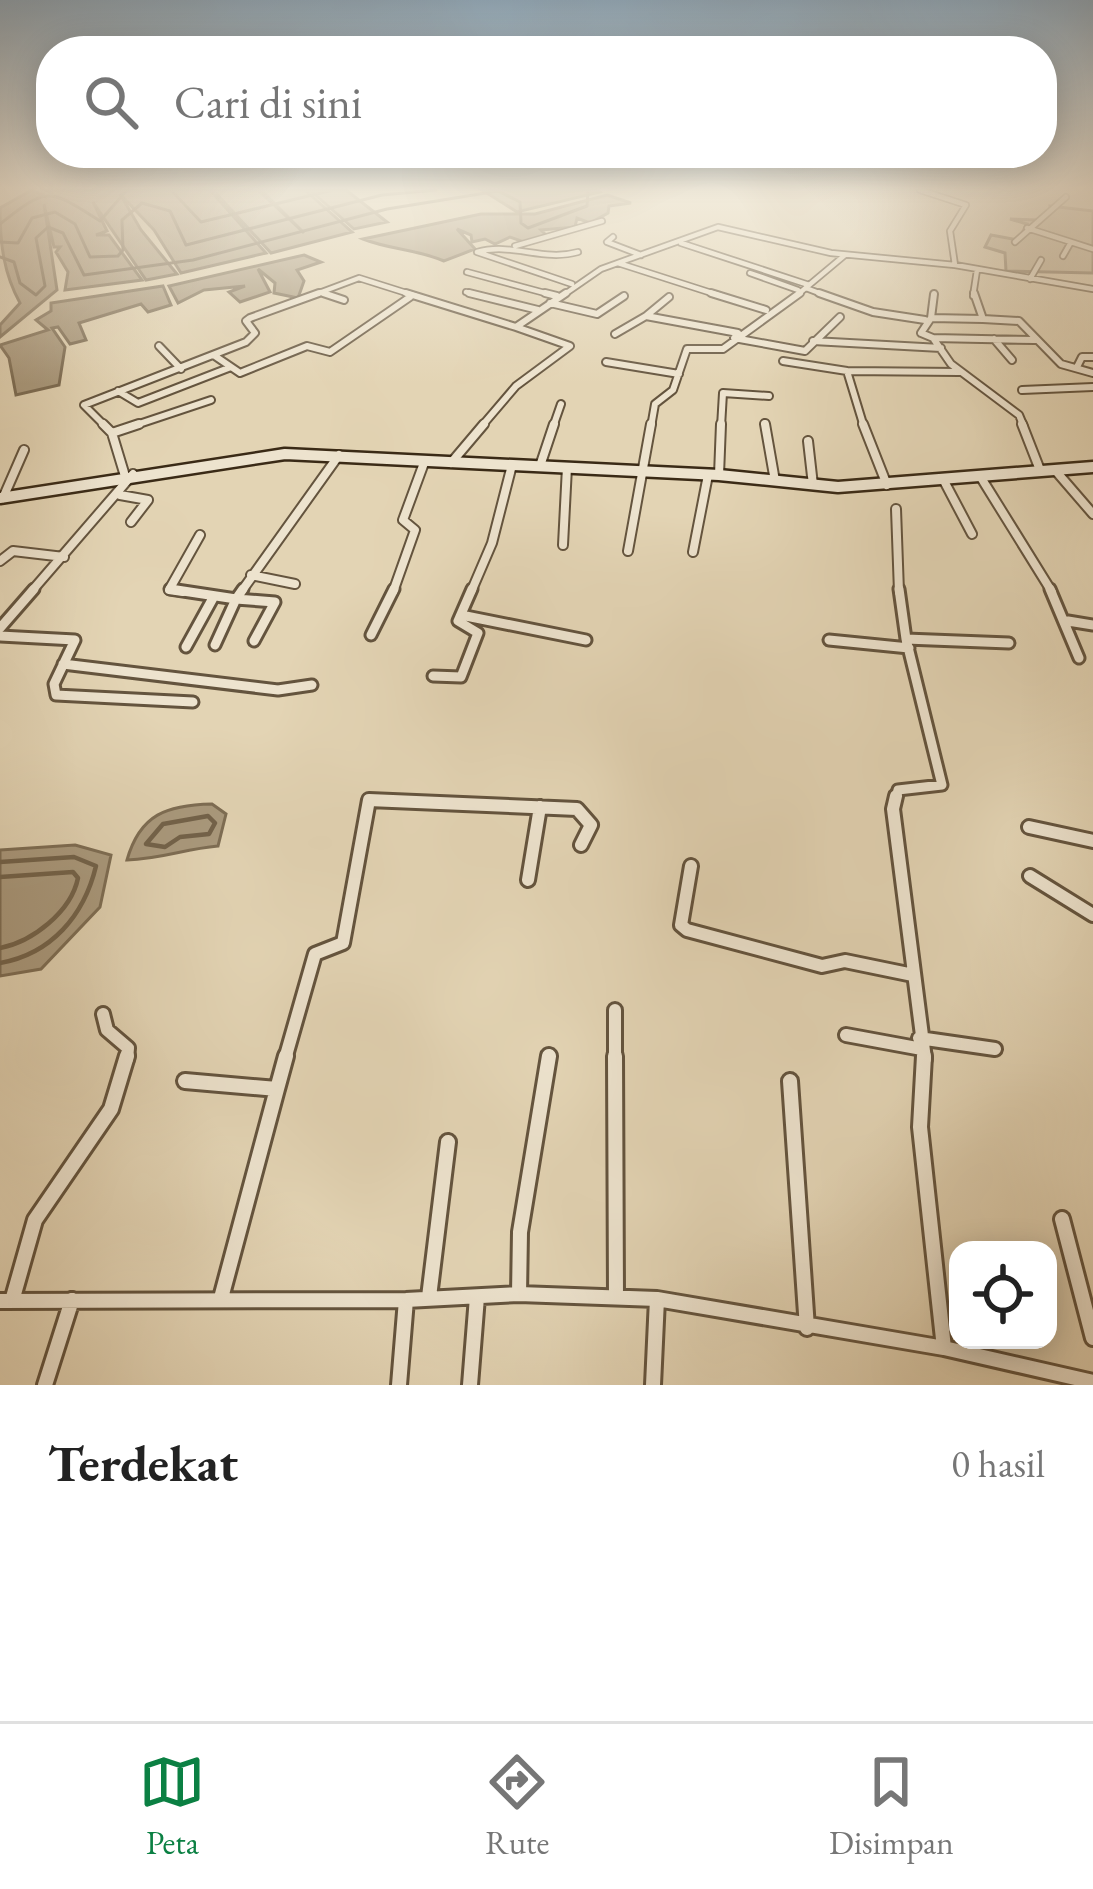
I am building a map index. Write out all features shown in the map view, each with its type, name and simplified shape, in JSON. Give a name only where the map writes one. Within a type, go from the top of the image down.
[{"type":"street","points":[[485,255],[572,284]]},
{"type":"street","points":[[539,255],[557,260],[571,255]]},
{"type":"street","points":[[516,327],[572,284],[641,255]]},
{"type":"street","points":[[713,255],[873,312],[928,319],[1016,320],[1061,364],[1078,364],[1093,373]]},
{"type":"street","points":[[628,551],[647,472],[655,404],[673,390],[687,349],[720,351],[766,310],[831,273],[845,255],[955,265],[1093,289]]},
{"type":"street","points":[[953,255],[955,265]]},
{"type":"street","points":[[1030,279],[1041,260]]},
{"type":"street","points":[[618,263],[766,310]]},
{"type":"street","points":[[977,270],[973,298],[983,319]]},
{"type":"street","points":[[467,272],[557,296]]},
{"type":"street","points":[[750,273],[804,288]]},
{"type":"street","points":[[1079,286],[1083,274]]},
{"type":"street","points":[[0,632],[120,496],[129,475],[112,433],[84,406],[215,356],[254,336],[246,321],[250,317],[359,278],[571,344],[516,386],[451,463]]},
{"type":"street","points":[[321,292],[344,300]]},
{"type":"street","points":[[466,292],[538,310]]},
{"type":"street","points":[[934,294],[921,333],[933,338],[1035,340]]},
{"type":"street","points":[[550,303],[597,314],[624,296]]},
{"type":"street","points":[[240,373],[307,346],[330,352],[410,297]]},
{"type":"street","points":[[615,334],[669,297]]},
{"type":"street","points":[[646,316],[801,351],[840,317]]},
{"type":"street","points":[[933,338],[961,371],[1019,415],[1040,470]]},
{"type":"street","points":[[994,339],[1012,360]]},
{"type":"street","points":[[813,341],[941,348]]},
{"type":"street","points":[[159,346],[181,368]]},
{"type":"street","points":[[215,356],[250,383]]},
{"type":"street","points":[[1078,364],[1082,357],[1093,357]]},
{"type":"street","points":[[606,362],[679,374]]},
{"type":"street","points":[[783,362],[847,371],[961,371]]},
{"type":"street","points":[[118,391],[138,403],[231,367]]},
{"type":"street","points":[[847,371],[886,485]]},
{"type":"street","points":[[1022,390],[1093,387]]},
{"type":"street","points":[[693,552],[714,475],[723,393],[770,396]]},
{"type":"street","points":[[112,433],[211,400]]},
{"type":"street","points":[[540,466],[561,404]]},
{"type":"street","points":[[765,423],[775,481]]},
{"type":"street","points":[[808,441],[813,485]]},
{"type":"street","points":[[2,498],[24,451]]},
{"type":"street","points":[[215,645],[251,575],[339,455]]},
{"type":"street","points":[[2,498],[246,456],[339,455],[714,475],[813,485],[886,485],[1093,467]]},
{"type":"street","points":[[371,635],[386,612],[415,530],[403,520],[424,463]]},
{"type":"street","points":[[433,676],[461,677],[478,633],[460,626],[461,615],[492,543],[512,465]]},
{"type":"street","points":[[563,545],[567,467]]},
{"type":"street","points":[[1055,470],[1093,514]]},
{"type":"street","points":[[980,476],[1068,621],[1079,658]]},
{"type":"street","points":[[943,479],[972,534]]},
{"type":"street","points":[[120,496],[148,500],[131,522]]},
{"type":"street","points":[[896,509],[896,571],[907,643],[942,785],[934,790],[898,790],[894,796],[927,1078],[919,1101],[920,1127],[944,1348]]},
{"type":"street","points":[[200,535],[170,590],[277,604],[254,641]]},
{"type":"street","points":[[0,561],[15,551],[64,557]]},
{"type":"street","points":[[251,575],[295,584]]},
{"type":"street","points":[[186,647],[213,598]]},
{"type":"street","points":[[461,615],[586,640]]},
{"type":"street","points":[[1068,621],[1093,625]]},
{"type":"street","points":[[0,632],[73,639],[52,690],[56,695],[194,702]]},
{"type":"street","points":[[830,640],[1010,643]]},
{"type":"street","points":[[63,664],[278,690],[311,686]]},
{"type":"street","points":[[221,1298],[315,954],[343,943],[368,802],[583,811],[591,825],[581,845]]},
{"type":"street","points":[[528,880],[540,807]]},
{"type":"street","points":[[1029,827],[1093,841]]},
{"type":"street","points":[[691,866],[681,926],[687,930],[822,966],[844,961],[913,975]]},
{"type":"street","points":[[1030,876],[1093,915]]},
{"type":"street","points":[[615,1010],[616,1297]]},
{"type":"street","points":[[103,1014],[107,1030],[128,1048],[128,1067],[112,1108],[47,1197],[6,1301],[406,1300],[519,1294],[657,1299],[944,1348],[1093,1382]]},
{"type":"street","points":[[846,1035],[995,1049]]},
{"type":"street","points":[[519,1294],[520,1232],[549,1054]]},
{"type":"street","points":[[185,1081],[277,1089]]},
{"type":"street","points":[[790,1081],[807,1328]]},
{"type":"street","points":[[429,1297],[448,1142]]},
{"type":"street","points":[[1062,1219],[1093,1338]]},
{"type":"street","points":[[470,1385],[477,1297]]},
{"type":"street","points":[[653,1385],[657,1299]]},
{"type":"street","points":[[45,1385],[73,1300]]},
{"type":"street","points":[[399,1385],[406,1300]]},
{"type":"shaded area","points":[[1005,255],[1093,255],[1093,273],[1006,271]]},
{"type":"water","points":[[52,255],[57,290],[0,337],[0,325],[20,303],[4,258]]},
{"type":"water","points":[[58,255],[123,255],[142,280],[65,290],[68,272]]},
{"type":"water","points":[[129,255],[161,255],[177,274],[146,280]]},
{"type":"water","points":[[169,255],[259,255],[181,273]]},
{"type":"water","points":[[304,255],[321,262],[297,270],[304,281],[298,298],[274,293],[275,283],[258,269],[270,292],[240,302],[229,292],[245,286],[204,290],[178,303],[169,286]]},
{"type":"water","points":[[425,255],[460,255],[444,261]]},
{"type":"water","points":[[163,286],[171,305],[148,312],[141,304],[79,323],[86,340],[70,344],[58,327],[52,328],[65,347],[59,385],[16,395],[9,358],[0,345],[48,330],[36,320],[51,311],[51,303]]},
{"type":"water","points":[[212,804],[226,814],[218,846],[127,860],[139,832],[158,815]]},
{"type":"water","points":[[75,845],[111,855],[100,907],[41,969],[0,976],[0,850]]}]
